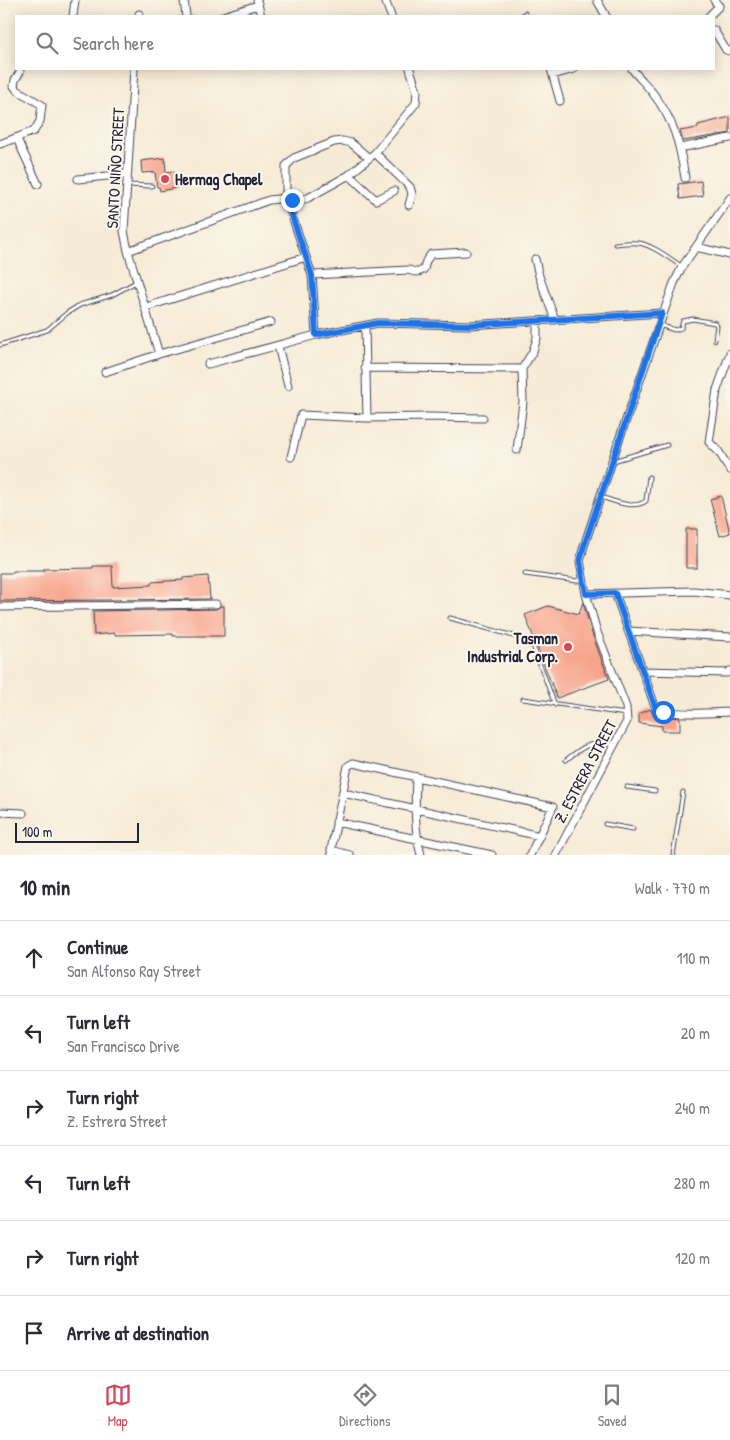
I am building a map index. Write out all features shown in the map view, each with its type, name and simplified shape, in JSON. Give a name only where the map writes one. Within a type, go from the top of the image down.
[{"type":"street","points":[[73,15],[75,0]]},
{"type":"street","points":[[184,0],[186,15]]},
{"type":"street","points":[[385,0],[391,15]]},
{"type":"street","points":[[597,0],[605,15]]},
{"type":"street","points":[[225,15],[257,2],[260,15]]},
{"type":"street","points":[[710,15],[719,2]]},
{"type":"street","points":[[715,32],[726,50],[730,51]]},
{"type":"street","name":"SANTO NIÑO STREET","points":[[134,70],[124,231],[159,354]]},
{"type":"street","points":[[128,250],[269,200],[286,198],[297,201],[308,198],[349,175],[372,155],[416,103],[416,91],[410,70]]},
{"type":"street","points":[[560,101],[552,72],[567,70]]},
{"type":"street","points":[[633,70],[664,108],[680,148],[685,178]]},
{"type":"street","points":[[0,144],[16,139],[36,129],[42,109],[42,105],[15,88],[14,82],[20,72]]},
{"type":"street","points":[[680,148],[730,138]]},
{"type":"street","points":[[16,139],[38,184]]},
{"type":"street","points":[[316,335],[312,275],[286,198],[286,166],[294,158],[334,142],[343,141],[351,143],[372,155],[410,187],[412,194],[410,205]]},
{"type":"street","points":[[78,179],[127,174]]},
{"type":"street","points":[[349,175],[376,200],[394,191]]},
{"type":"street","name":"Z. ESTRERA STREET","points":[[556,855],[614,744],[625,727],[627,714],[597,632],[582,579],[580,561],[662,313],[682,267],[730,198]]},
{"type":"street","points":[[696,247],[730,255]]},
{"type":"street","points":[[312,275],[409,270],[414,273],[424,269],[426,261],[431,254],[466,252]]},
{"type":"street","points":[[146,307],[306,257]]},
{"type":"street","points":[[535,259],[555,320]]},
{"type":"street","points":[[208,364],[316,335],[378,323],[469,325],[662,313]]},
{"type":"street","points":[[517,450],[523,402],[522,369],[533,351],[537,338],[537,321]]},
{"type":"street","points":[[105,372],[159,354],[271,322]]},
{"type":"street","points":[[365,326],[367,418]]},
{"type":"street","points":[[278,346],[288,386]]},
{"type":"street","points":[[730,353],[717,390],[711,420],[710,442],[719,452],[730,470]]},
{"type":"street","points":[[365,368],[522,369]]},
{"type":"street","points":[[291,457],[301,415],[367,418],[428,416],[483,418]]},
{"type":"street","points":[[586,594],[694,591],[730,595]]},
{"type":"street","points":[[615,593],[656,709],[659,711],[730,712]]},
{"type":"street","points":[[0,607],[216,604]]},
{"type":"street","points":[[628,631],[730,637]]},
{"type":"street","points":[[643,671],[727,673],[730,671]]},
{"type":"street","points":[[350,855],[332,853],[336,822],[348,766],[353,763],[554,807],[530,855]]},
{"type":"street","points":[[416,777],[416,839],[421,855]]},
{"type":"street","points":[[343,793],[540,836]]},
{"type":"street","points":[[0,812],[24,813]]},
{"type":"street","points":[[336,822],[492,855]]},
{"type":"lane","points":[[126,185],[152,186]]},
{"type":"lane","points":[[615,244],[638,243],[644,245],[670,258],[682,267]]},
{"type":"lane","points":[[0,345],[48,330],[67,313],[80,305],[112,295],[138,281]]},
{"type":"lane","points":[[658,324],[675,330],[681,328],[684,321],[689,319],[715,323],[717,326],[715,340]]},
{"type":"lane","points":[[612,461],[667,445]]},
{"type":"lane","points":[[600,497],[635,506],[641,504],[646,501],[649,477]]},
{"type":"lane","points":[[525,574],[577,581],[582,579]]},
{"type":"lane","points":[[450,618],[528,640],[533,646],[555,705]]},
{"type":"lane","points":[[523,699],[627,714]]},
{"type":"lane","points":[[566,760],[583,746],[614,744]]},
{"type":"lane","points":[[627,787],[656,791]]},
{"type":"lane","points":[[673,855],[683,792]]},
{"type":"lane","points":[[606,824],[633,830]]},
{"type":"building","points":[[730,117],[730,133],[683,141],[680,131],[698,128],[698,125]]},
{"type":"building","points":[[165,158],[166,172],[174,171],[176,188],[160,191],[159,187],[157,187],[155,172],[142,173],[141,161]]},
{"type":"building","points":[[701,181],[703,196],[680,199],[678,184]]},
{"type":"building","points":[[721,496],[730,533],[720,536],[710,499]]},
{"type":"building","points":[[686,529],[697,529],[697,568],[686,568]]},
{"type":"building","points":[[93,566],[112,566],[113,587],[151,585],[151,582],[208,576],[210,599],[0,601],[0,573],[44,571],[43,569],[93,568]]},
{"type":"building","name":"Tasman Industrial Corp.","points":[[583,602],[592,634],[609,679],[557,698],[525,615],[548,606],[579,614]]},
{"type":"building","points":[[224,606],[224,636],[173,636],[173,634],[115,635],[115,633],[94,635],[93,611],[216,609]]},
{"type":"building","points":[[650,709],[656,719],[662,716],[680,718],[680,731],[662,731],[662,726],[639,723],[639,714]]},
{"type":"place","name":"Hermag Chapel","points":[[165,179]]},
{"type":"place","name":"Tasman Industrial Corp.","points":[[568,647]]},
{"type":"route","points":[[292,200],[286,198],[312,275],[316,335],[378,323],[469,325],[662,313],[580,561],[586,594],[615,593],[656,709],[663,712]]}]
